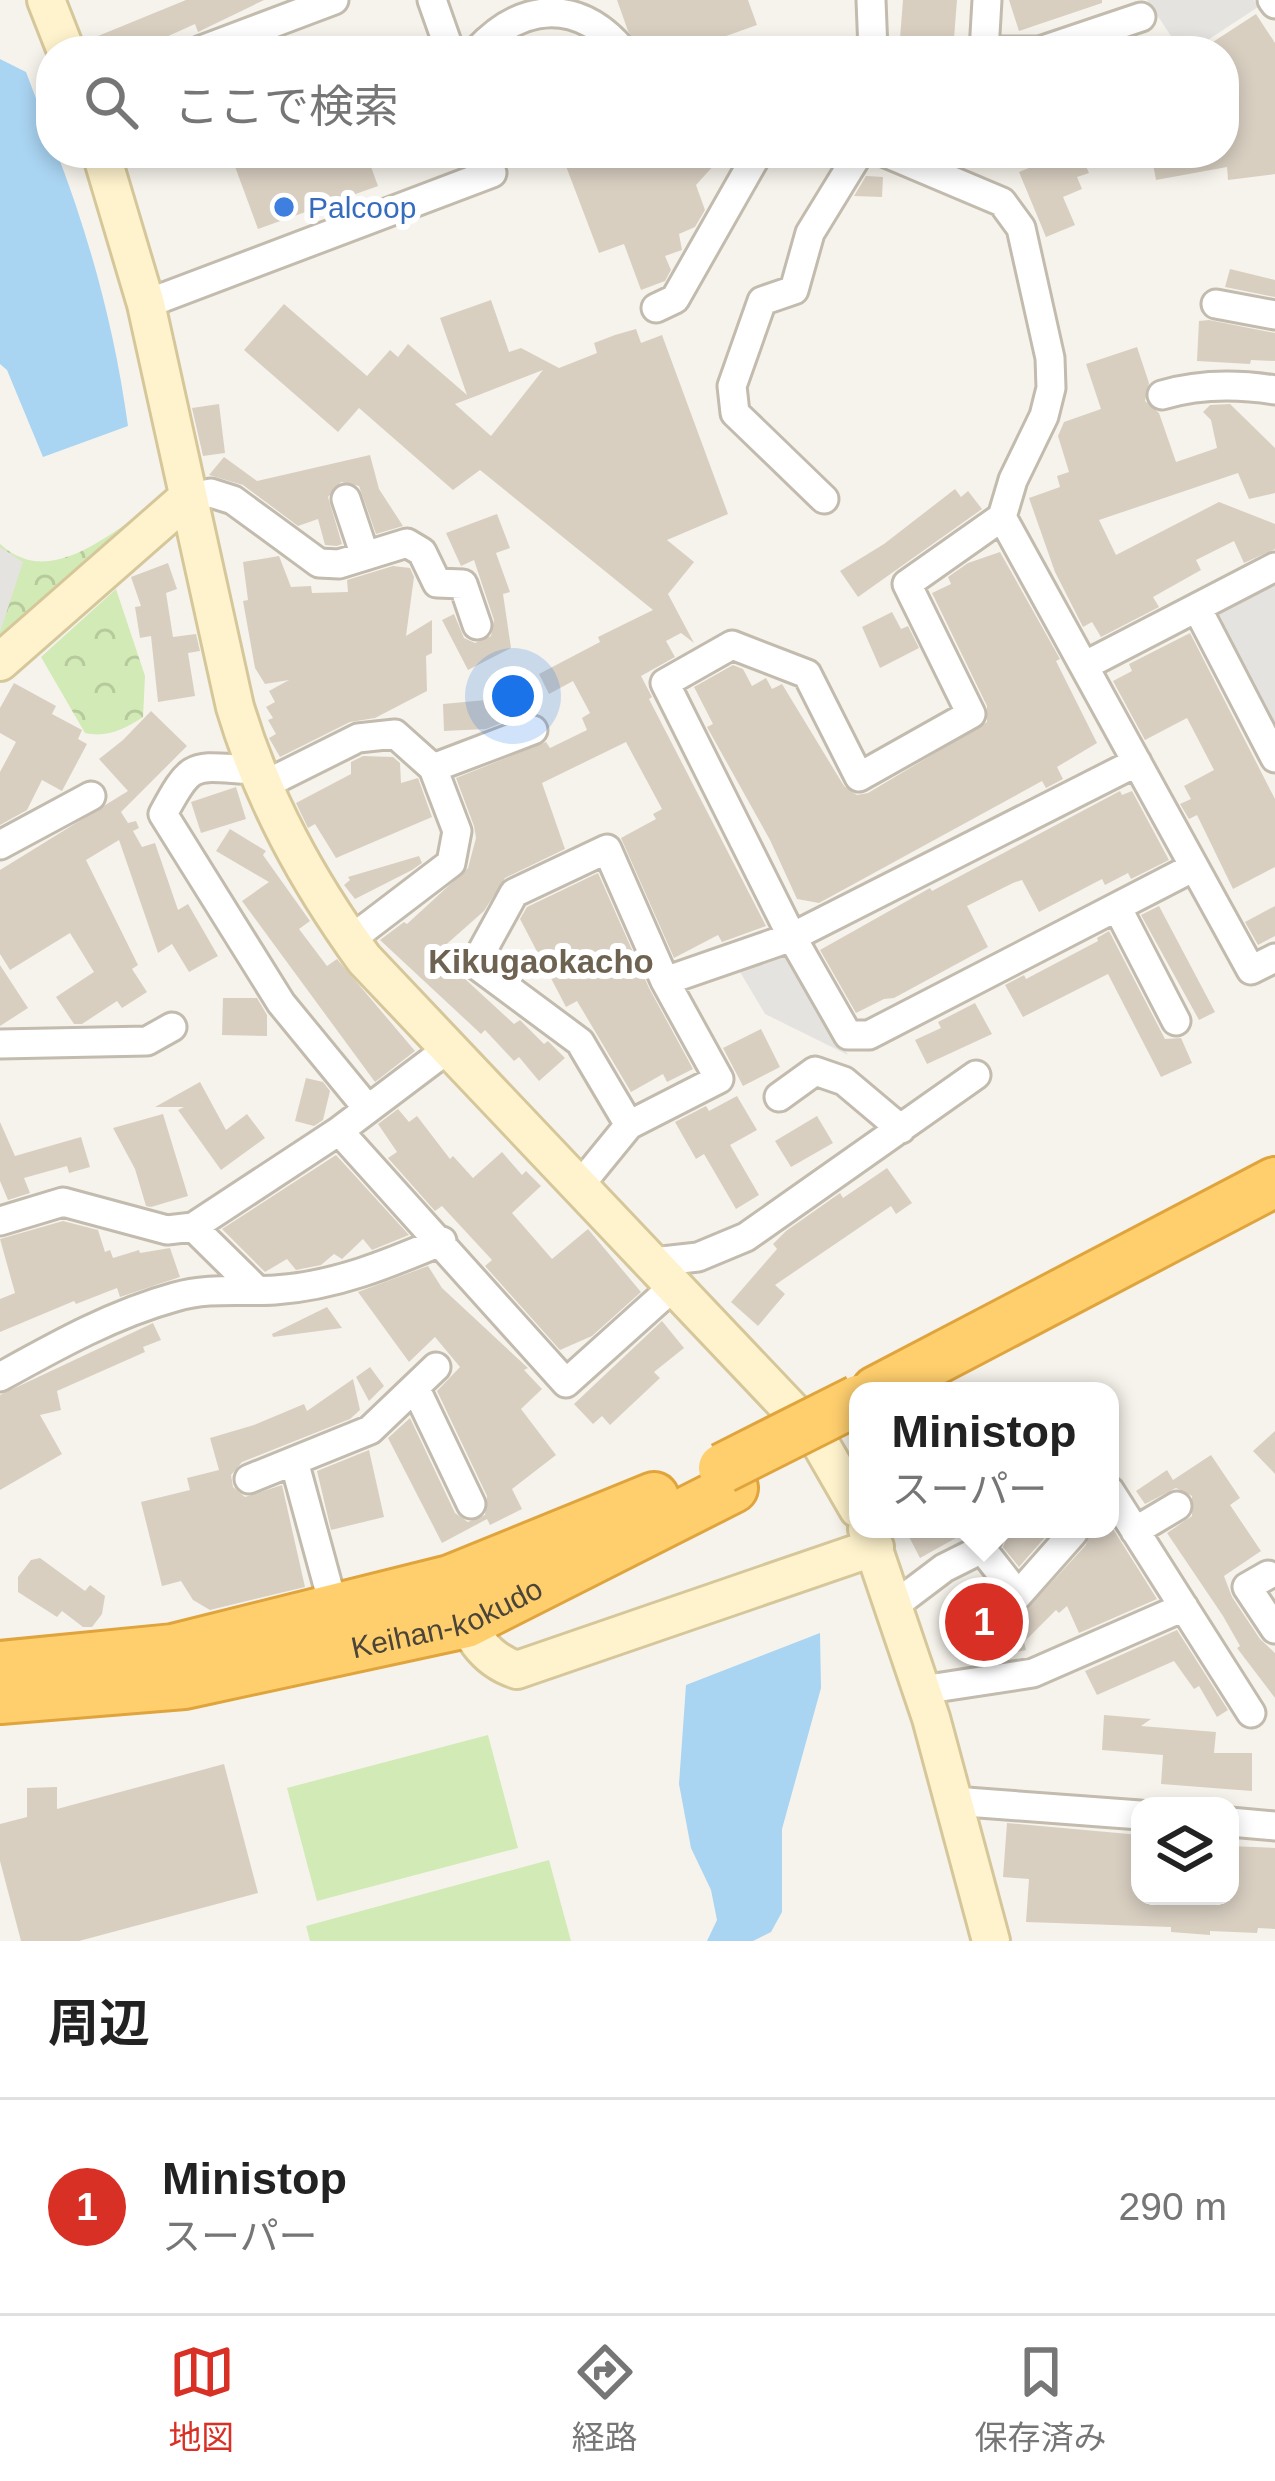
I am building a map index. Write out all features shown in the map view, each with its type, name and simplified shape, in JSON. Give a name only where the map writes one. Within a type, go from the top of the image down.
[{"type":"highway","points":[[913,1382],[1275,1182]]},
{"type":"highway","points":[[914,1382],[1275,1214]]},
{"type":"highway","name":"Keihan-kokudo","points":[[728,1478],[849,1405]]},
{"type":"highway","name":"Keihan-kokudo","points":[[0,1699],[184,1684],[458,1601],[728,1478],[849,1432]]},
{"type":"highway","name":"Keihan-kokudo","points":[[0,1666],[172,1649],[334,1609],[458,1601]]},
{"type":"street","points":[[46,0],[60,36]]},
{"type":"street","points":[[239,36],[334,0]]},
{"type":"street","points":[[432,0],[445,36]]},
{"type":"street","points":[[871,0],[872,36]]},
{"type":"street","points":[[986,36],[987,0]]},
{"type":"street","points":[[490,36],[524,8],[559,3],[585,3],[609,36]]},
{"type":"street","points":[[1085,36],[1141,17]]},
{"type":"street","points":[[105,168],[146,304],[235,707],[258,778],[321,899],[350,940],[448,1048],[816,1436],[849,1493]]},
{"type":"street","points":[[146,304],[492,172],[491,168]]},
{"type":"street","points":[[656,308],[675,299],[749,168]]},
{"type":"street","points":[[824,500],[735,413],[732,386],[763,301],[794,290],[810,232],[850,168]]},
{"type":"street","points":[[922,168],[1002,202],[1021,228],[1045,326],[1051,388],[1002,518],[908,584],[971,714],[859,777],[807,674],[732,645],[664,683],[791,937],[848,1035],[869,1035],[1195,867]]},
{"type":"street","points":[[1216,304],[1275,315]]},
{"type":"street","points":[[1162,394],[1246,385],[1275,390]]},
{"type":"street","points":[[0,662],[187,498],[211,493],[232,500],[319,562],[339,564],[407,542],[422,552],[437,583],[463,584],[477,625]]},
{"type":"street","points":[[346,500],[365,556]]},
{"type":"street","points":[[1002,518],[1251,970],[1275,958]]},
{"type":"street","points":[[1084,666],[1275,567]]},
{"type":"street","points":[[1197,608],[1275,758]]},
{"type":"street","points":[[434,768],[533,730]]},
{"type":"street","points":[[350,940],[451,863],[457,831],[434,768],[395,734],[358,738],[258,778],[202,767],[183,776],[163,814],[281,1003],[368,1109]]},
{"type":"street","points":[[665,981],[791,937],[1137,762]]},
{"type":"street","points":[[0,845],[91,796]]},
{"type":"street","points":[[580,1185],[629,1125],[719,1079],[665,981],[607,849],[514,892],[475,964],[580,1042],[629,1125]]},
{"type":"street","points":[[1117,907],[1176,1021]]},
{"type":"street","points":[[0,1044],[147,1041],[172,1027]]},
{"type":"street","points":[[0,1221],[63,1202],[167,1230],[193,1227],[340,1131],[448,1048]]},
{"type":"street","points":[[779,1097],[815,1071],[844,1081],[901,1129]]},
{"type":"street","points":[[340,1131],[566,1383],[664,1274],[746,1238],[976,1075]]},
{"type":"street","points":[[193,1227],[256,1289]]},
{"type":"street","points":[[0,1377],[80,1332],[176,1297],[228,1288],[332,1282],[442,1241]]},
{"type":"street","points":[[249,1479],[370,1430],[436,1367]]},
{"type":"street","points":[[415,1387],[471,1504]]},
{"type":"street","points":[[294,1460],[334,1609]]},
{"type":"street","points":[[1119,1505],[1251,1713]]},
{"type":"street","points":[[1135,1531],[1177,1505]]},
{"type":"street","points":[[458,1601],[496,1663],[518,1670],[871,1538],[922,1690],[992,1941]]},
{"type":"street","points":[[895,1605],[987,1539],[1018,1595],[1069,1538]]},
{"type":"street","points":[[1268,1575],[1247,1587],[1275,1629]]},
{"type":"street","points":[[922,1690],[1033,1673],[1184,1607]]},
{"type":"street","points":[[953,1801],[1131,1814]]},
{"type":"street","points":[[1239,1823],[1275,1826]]},
{"type":"green space","points":[[159,502],[0,647],[0,544],[20,557],[60,559],[81,552]]},
{"type":"green space","points":[[116,589],[145,676],[143,717],[115,731],[85,733],[41,657]]},
{"type":"green space","points":[[488,1735],[518,1848],[317,1901],[287,1788]]},
{"type":"green space","points":[[549,1860],[571,1941],[310,1941],[306,1926]]},
{"type":"shaded area","points":[[1147,0],[1254,0],[1258,7],[1214,36],[1171,36]]},
{"type":"shaded area","points":[[0,547],[23,562],[0,632]]},
{"type":"shaded area","points":[[1275,583],[1275,739],[1211,615]]},
{"type":"shaded area","points":[[782,957],[798,968],[848,1055],[765,1014],[740,972]]},
{"type":"water","points":[[0,59],[26,72],[36,98],[36,168],[62,168],[69,186],[109,321],[128,426],[43,457],[7,370],[0,364]]},
{"type":"water","points":[[820,1633],[821,1688],[782,1829],[782,1912],[771,1932],[753,1941],[707,1941],[717,1920],[711,1890],[691,1848],[679,1784],[686,1685]]},
{"type":"building","points":[[186,0],[264,0],[198,32],[195,24],[168,36],[98,36]]},
{"type":"building","points":[[617,0],[748,0],[757,25],[726,36],[632,36]]},
{"type":"building","points":[[903,0],[957,0],[954,36],[900,36]]},
{"type":"building","points":[[1009,0],[1102,0],[1102,3],[1019,31]]},
{"type":"building","points":[[1256,14],[1275,43],[1275,174],[1228,180],[1227,168],[1239,168],[1239,36],[1222,36]]},
{"type":"building","name":"Palcoop","points":[[236,168],[371,168],[378,186],[258,229]]},
{"type":"building","points":[[567,168],[711,168],[696,185],[705,210],[695,227],[679,234],[682,250],[665,256],[671,270],[665,281],[641,290],[624,244],[599,253]]},
{"type":"building","points":[[1087,168],[1089,173],[1077,177],[1082,189],[1063,197],[1075,225],[1046,237],[1019,172]]},
{"type":"building","points":[[1154,168],[1222,168],[1156,180]]},
{"type":"building","points":[[866,176],[883,177],[882,197],[854,196]]},
{"type":"building","points":[[1230,269],[1275,280],[1275,297],[1225,287]]},
{"type":"building","points":[[491,300],[509,352],[521,348],[559,368],[597,353],[594,343],[615,335],[636,329],[641,343],[662,335],[728,514],[667,540],[694,562],[668,594],[694,643],[681,633],[666,641],[675,657],[641,676],[766,926],[722,942],[718,935],[674,958],[621,838],[656,819],[653,814],[662,809],[626,742],[542,783],[565,849],[505,878],[484,911],[440,950],[514,1024],[520,1020],[565,1058],[539,1081],[519,1057],[514,1061],[485,1030],[481,1034],[380,940],[407,924],[468,868],[476,838],[456,778],[546,742],[550,748],[587,730],[582,718],[590,713],[573,681],[549,694],[539,674],[653,610],[480,470],[453,490],[359,408],[338,432],[244,350],[284,304],[367,376],[390,350],[398,357],[408,344],[467,395],[440,318]],"holes":[[[543,370],[491,436],[455,404]]]},
{"type":"building","points":[[1199,321],[1275,333],[1275,361],[1197,361]]},
{"type":"building","points":[[1137,347],[1149,383],[1145,401],[1159,413],[1176,462],[1217,448],[1211,420],[1203,412],[1210,405],[1230,404],[1275,448],[1275,493],[1249,499],[1238,473],[1099,520],[1116,555],[1219,502],[1275,524],[1275,549],[1244,563],[1234,541],[1196,560],[1201,570],[1153,597],[1159,607],[1101,637],[1092,622],[1083,627],[1055,572],[1029,498],[1060,487],[1057,476],[1069,472],[1058,436],[1064,422],[1101,409],[1086,364]]},
{"type":"building","points":[[219,404],[225,453],[203,456],[192,408]]},
{"type":"building","points":[[370,455],[379,489],[403,526],[376,534],[359,486],[341,482],[328,497],[342,544],[337,546],[325,545],[318,519],[298,526],[243,485],[209,475],[224,457],[257,481]]},
{"type":"building","points":[[955,489],[961,497],[968,491],[982,509],[858,597],[840,571]]},
{"type":"building","points":[[497,514],[510,548],[496,553],[510,592],[503,594],[511,648],[468,670],[442,620],[454,614],[464,638],[475,643],[491,636],[494,620],[474,560],[461,566],[446,533]]},
{"type":"building","points":[[1000,552],[1060,659],[1056,661],[1097,743],[1057,767],[1063,779],[1046,788],[1042,781],[819,903],[797,899],[707,727],[713,724],[694,687],[733,665],[743,669],[752,686],[766,678],[772,689],[782,684],[844,786],[857,795],[868,793],[987,722],[987,706],[932,593],[951,584],[948,577],[968,563]]},
{"type":"building","points":[[279,556],[291,587],[311,586],[312,593],[348,592],[347,580],[393,566],[410,568],[414,577],[406,636],[432,620],[427,691],[280,757],[269,738],[276,734],[266,707],[275,702],[269,691],[289,680],[265,684],[255,668],[243,601],[248,600],[243,562]]},
{"type":"building","points":[[168,563],[177,589],[166,593],[173,637],[196,634],[200,651],[188,653],[195,696],[158,702],[151,636],[140,638],[135,607],[141,606],[131,577]]},
{"type":"building","points":[[892,612],[901,629],[908,626],[919,648],[880,668],[862,627]]},
{"type":"building","points":[[1190,633],[1275,799],[1275,867],[1233,889],[1197,815],[1189,819],[1180,804],[1191,799],[1184,786],[1214,770],[1187,718],[1145,740],[1113,681],[1132,671],[1129,664]]},
{"type":"building","points":[[14,683],[56,706],[52,714],[82,730],[78,739],[87,744],[62,791],[42,780],[27,810],[0,825],[0,772],[16,742],[0,733],[0,708]]},
{"type":"building","points":[[519,697],[522,715],[486,729],[444,731],[443,704]]},
{"type":"building","points":[[151,711],[187,746],[121,812],[128,823],[136,821],[139,828],[133,831],[142,847],[155,843],[178,910],[188,904],[218,956],[189,972],[172,944],[158,953],[119,840],[86,860],[138,965],[132,969],[147,992],[122,1008],[117,1001],[82,1024],[74,1024],[56,997],[94,972],[70,933],[10,970],[0,954],[0,870],[128,791],[99,759]]},
{"type":"building","points":[[363,756],[393,757],[400,763],[401,783],[418,778],[432,817],[336,858],[315,824],[308,828],[296,803],[351,774],[351,762]]},
{"type":"building","points":[[236,787],[246,819],[201,833],[191,802]]},
{"type":"building","points":[[1120,791],[1122,795],[1132,791],[1169,860],[1131,879],[1128,873],[1105,885],[1102,879],[1039,912],[1022,880],[1013,883],[967,906],[988,947],[856,1013],[820,950]]},
{"type":"building","points":[[230,829],[266,851],[263,855],[310,921],[299,929],[327,966],[337,959],[415,1051],[375,1082],[242,901],[269,882],[216,851]]},
{"type":"building","points":[[419,856],[422,863],[412,870],[355,899],[344,885],[348,877]]},
{"type":"building","points":[[598,873],[649,988],[693,1069],[667,1082],[663,1074],[631,1092],[577,1001],[566,1007],[520,919],[527,907]]},
{"type":"building","points":[[1159,906],[1215,1012],[1199,1020],[1141,915]]},
{"type":"building","points":[[1275,906],[1275,936],[1258,945],[1245,922]]},
{"type":"building","points":[[1109,931],[1165,1039],[1181,1038],[1192,1063],[1161,1077],[1108,974],[1023,1017],[1005,985],[1024,975],[1026,979]]},
{"type":"building","points":[[0,965],[28,1008],[0,1026]]},
{"type":"building","points":[[223,998],[257,998],[267,1015],[267,1036],[222,1035]]},
{"type":"building","points":[[975,1003],[992,1034],[927,1064],[915,1040]]},
{"type":"building","points":[[761,1029],[780,1067],[743,1086],[723,1048]]},
{"type":"building","points":[[306,1078],[323,1082],[330,1091],[323,1120],[314,1126],[295,1121]]},
{"type":"building","points":[[200,1082],[226,1130],[247,1114],[265,1138],[221,1170],[178,1110],[184,1107],[155,1107]]},
{"type":"building","points":[[737,1096],[757,1130],[730,1145],[759,1195],[736,1209],[704,1154],[696,1159],[675,1122]]},
{"type":"building","points":[[398,1109],[409,1122],[417,1116],[450,1159],[453,1156],[473,1178],[502,1152],[522,1175],[526,1171],[541,1186],[512,1213],[552,1259],[588,1229],[641,1292],[592,1336],[560,1350],[485,1266],[492,1260],[442,1206],[435,1211],[388,1158],[397,1152],[378,1124]]},
{"type":"building","points":[[163,1114],[188,1196],[151,1207],[146,1206],[135,1169],[113,1128]]},
{"type":"building","points":[[817,1116],[833,1143],[791,1167],[775,1141]]},
{"type":"building","points":[[0,1122],[15,1156],[81,1137],[90,1167],[69,1173],[67,1166],[24,1178],[30,1193],[8,1200],[0,1181]]},
{"type":"building","points":[[336,1155],[409,1235],[372,1250],[363,1239],[342,1259],[334,1254],[321,1265],[296,1270],[287,1259],[265,1272],[222,1229]]},
{"type":"building","points":[[887,1168],[912,1203],[896,1214],[891,1206],[775,1285],[785,1294],[758,1326],[731,1302],[777,1249],[773,1244],[786,1231],[840,1193],[843,1198]]},
{"type":"building","points":[[63,1221],[98,1230],[105,1252],[110,1250],[113,1258],[170,1248],[180,1277],[120,1297],[117,1288],[74,1301],[0,1332],[0,1299],[15,1293],[0,1239]]},
{"type":"building","points":[[428,1266],[442,1288],[528,1368],[524,1370],[542,1389],[521,1409],[556,1455],[512,1489],[522,1509],[490,1525],[487,1519],[442,1543],[388,1438],[410,1418],[455,1513],[468,1522],[485,1515],[487,1496],[437,1391],[460,1367],[435,1337],[409,1362],[358,1292]]},
{"type":"building","points":[[327,1307],[342,1328],[273,1337],[272,1334]]},
{"type":"building","points":[[662,1321],[684,1348],[654,1372],[660,1378],[610,1425],[602,1416],[593,1424],[574,1404]]},
{"type":"building","points":[[153,1323],[161,1340],[143,1347],[145,1352],[57,1391],[61,1410],[40,1415],[62,1454],[0,1490],[0,1395]]},
{"type":"building","points":[[370,1367],[384,1386],[369,1401],[356,1377]]},
{"type":"building","points":[[353,1379],[360,1410],[350,1419],[242,1462],[231,1475],[233,1487],[245,1497],[282,1485],[305,1587],[210,1610],[193,1600],[181,1581],[162,1586],[141,1502],[190,1490],[187,1478],[219,1470],[210,1438],[304,1404],[307,1411]]},
{"type":"building","points":[[1275,1431],[1275,1474],[1253,1451]]},
{"type":"building","points":[[369,1450],[384,1517],[331,1530],[317,1471]]},
{"type":"building","points":[[1211,1455],[1240,1498],[1230,1505],[1261,1551],[1224,1576],[1232,1597],[1275,1653],[1275,1698],[1237,1648],[1223,1616],[1167,1533],[1192,1516],[1192,1496],[1176,1488],[1145,1504],[1136,1491],[1167,1470],[1173,1480]]},
{"type":"building","points":[[910,1538],[956,1538],[920,1558]]},
{"type":"building","points":[[1006,1538],[1044,1538],[1019,1567],[1003,1547]]},
{"type":"building","points":[[1088,1538],[1119,1538],[1157,1599],[1079,1633],[1067,1606],[1059,1613],[1056,1610],[1024,1642],[1026,1650],[983,1660],[965,1581],[982,1578],[1005,1607],[1024,1612]]},
{"type":"building","points":[[40,1558],[85,1591],[90,1585],[105,1596],[102,1614],[92,1627],[83,1627],[62,1611],[57,1617],[18,1592],[18,1577],[31,1560]]},
{"type":"building","points":[[1177,1630],[1228,1710],[1217,1717],[1199,1686],[1194,1689],[1174,1661],[1097,1695],[1085,1671]]},
{"type":"building","points":[[1104,1715],[1151,1719],[1141,1726],[1216,1732],[1214,1753],[1252,1753],[1252,1791],[1161,1784],[1163,1755],[1102,1750]]},
{"type":"building","points":[[224,1764],[258,1893],[79,1941],[21,1941],[0,1861],[0,1824],[27,1817],[27,1788],[57,1787],[57,1809]]},
{"type":"building","points":[[1007,1823],[1131,1834],[1131,1905],[1239,1905],[1239,1846],[1275,1848],[1275,1929],[1210,1931],[1210,1935],[1171,1932],[1171,1927],[1026,1922],[1029,1879],[1003,1877]]},
{"type":"place","name":"Palcoop","points":[[284,207]]},
{"type":"place","name":"Ministop","points":[[984,1622]]},
{"type":"district","name":"Kikugaokacho","points":[[541,961]]}]
